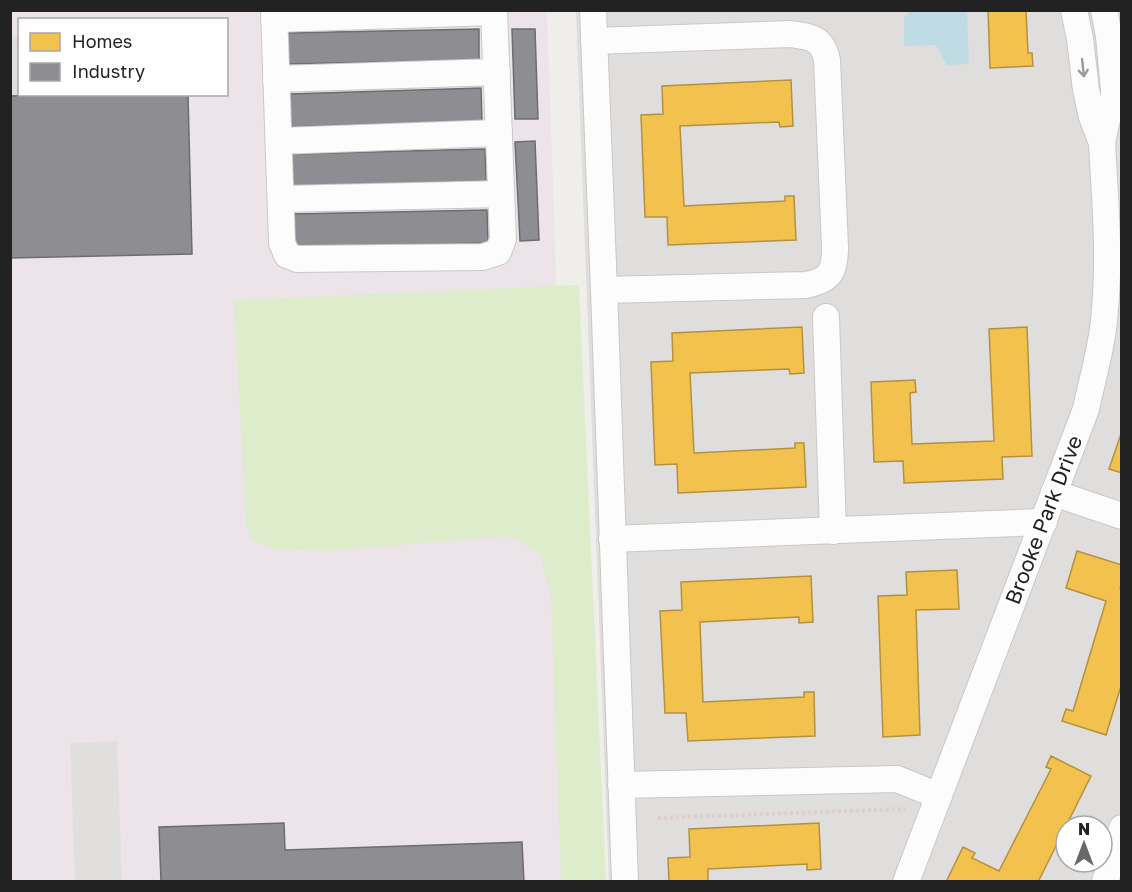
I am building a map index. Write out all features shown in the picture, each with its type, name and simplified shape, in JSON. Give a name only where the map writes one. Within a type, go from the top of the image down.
[{"type":"street","points":[[593,10],[625,882]]},
{"type":"street","name":"Brooke Park Drive","points":[[906,882],[1086,409],[1101,342],[1105,310],[1115,268],[1102,143],[1092,117],[1086,90],[1074,10]]},
{"type":"street","name":"Brooke Park Drive","points":[[1102,143],[1114,96],[1109,36],[1104,10]]},
{"type":"street","points":[[494,11],[503,239],[498,252],[483,257],[297,260],[287,255],[282,243],[274,15],[494,11]]},
{"type":"street","points":[[594,41],[791,34],[815,39],[825,51],[827,60],[835,263],[831,272],[814,283],[798,285],[604,290]]},
{"type":"street","points":[[276,79],[497,72]]},
{"type":"street","points":[[279,141],[499,133]]},
{"type":"street","points":[[281,199],[501,194]]},
{"type":"street","points":[[826,317],[833,531]]},
{"type":"street","points":[[1054,493],[1122,516]]},
{"type":"street","points":[[612,538],[1044,522]]},
{"type":"street","points":[[621,785],[897,779],[939,796]]},
{"type":"street","points":[[1105,882],[1122,828]]},
{"type":"path","points":[[658,818],[909,809]]},
{"type":"shaded area","points":[[10,11],[547,11],[577,881],[11,881]]},
{"type":"shaded area","points":[[576,11],[1121,11],[1121,881],[609,881]]},
{"type":"shaded area","points":[[631,11],[783,11],[786,67],[632,71]]},
{"type":"shaded area","points":[[10,37],[18,37],[18,96],[11,96]]},
{"type":"shaded area","points":[[625,88],[632,243],[602,243],[596,89]]},
{"type":"shaded area","points":[[793,252],[796,314],[642,320],[640,258]]},
{"type":"shaded area","points":[[856,318],[863,490],[822,492],[815,319]]},
{"type":"shaded area","points":[[635,337],[642,492],[611,494],[606,338]]},
{"type":"shaded area","points":[[1106,480],[1121,485],[1121,550],[1087,539]]},
{"type":"shaded area","points":[[1001,491],[1002,534],[988,535],[989,554],[888,558],[883,496]]},
{"type":"shaded area","points":[[803,499],[803,562],[651,567],[648,507]]},
{"type":"shaded area","points":[[645,583],[651,737],[620,738],[614,585]]},
{"type":"shaded area","points":[[117,741],[122,881],[75,881],[70,743]]},
{"type":"shaded area","points":[[867,745],[869,807],[660,814],[658,752]]},
{"type":"shaded area","points":[[1098,801],[1121,808],[1114,831],[1114,814],[1094,814]]},
{"type":"shaded area","points":[[623,832],[654,832],[656,881],[625,881]]},
{"type":"shaded area","points":[[1074,874],[1101,874],[1099,881],[1072,882]]},
{"type":"green space","points":[[579,285],[606,882],[561,881],[551,597],[540,554],[509,536],[325,551],[273,549],[252,540],[246,527],[234,300]]},
{"type":"water","points":[[967,11],[969,64],[947,65],[936,45],[904,46],[904,18],[909,12]]},
{"type":"building: Homes","points":[[988,10],[1026,10],[1028,53],[1032,53],[1033,66],[990,68]]},
{"type":"building: Homes","points":[[791,80],[793,126],[780,127],[779,122],[680,126],[684,206],[785,201],[785,196],[794,196],[796,240],[668,245],[667,217],[645,217],[641,115],[663,114],[662,86]]},
{"type":"building: Homes","points":[[802,327],[804,373],[790,374],[789,369],[690,373],[694,453],[795,448],[795,443],[804,443],[806,487],[678,493],[677,464],[655,465],[651,362],[673,361],[672,333]]},
{"type":"building: Homes","points":[[1027,327],[1032,456],[1002,457],[1003,479],[904,483],[903,461],[874,462],[871,382],[915,380],[916,392],[910,393],[912,444],[994,441],[989,329]]},
{"type":"building: Homes","points":[[1122,431],[1122,473],[1109,469]]},
{"type":"building: Homes","points":[[1077,551],[1122,565],[1120,588],[1122,589],[1122,683],[1106,735],[1062,721],[1066,709],[1073,711],[1106,601],[1066,588]]},
{"type":"building: Homes","points":[[957,570],[959,609],[916,610],[920,735],[883,737],[878,596],[907,595],[906,572]]},
{"type":"building: Homes","points":[[811,576],[813,622],[799,623],[799,617],[700,622],[703,702],[804,697],[804,692],[814,692],[815,736],[688,741],[686,713],[665,713],[660,611],[682,610],[681,582]]},
{"type":"building: Homes","points":[[1051,756],[1091,776],[1072,814],[1054,814],[1054,850],[1038,882],[946,882],[963,847],[975,853],[972,858],[999,871],[1051,769],[1046,767]]},
{"type":"building: Homes","points":[[819,823],[821,869],[807,870],[807,864],[708,869],[708,882],[669,882],[668,858],[690,857],[689,829]]},
{"type":"building: Industry","points":[[479,29],[479,60],[287,64],[286,33]]},
{"type":"building: Industry","points":[[512,29],[535,29],[538,119],[515,119]]},
{"type":"building: Industry","points":[[481,88],[482,121],[291,127],[290,94]]},
{"type":"building: Industry","points":[[10,96],[188,96],[192,254],[10,258]]},
{"type":"building: Industry","points":[[535,141],[539,240],[520,241],[515,142]]},
{"type":"building: Industry","points":[[485,149],[486,181],[293,186],[292,154]]},
{"type":"building: Industry","points":[[487,210],[488,243],[295,247],[294,214]]},
{"type":"building: Industry","points":[[284,823],[285,850],[522,842],[524,882],[161,882],[159,827]]}]
